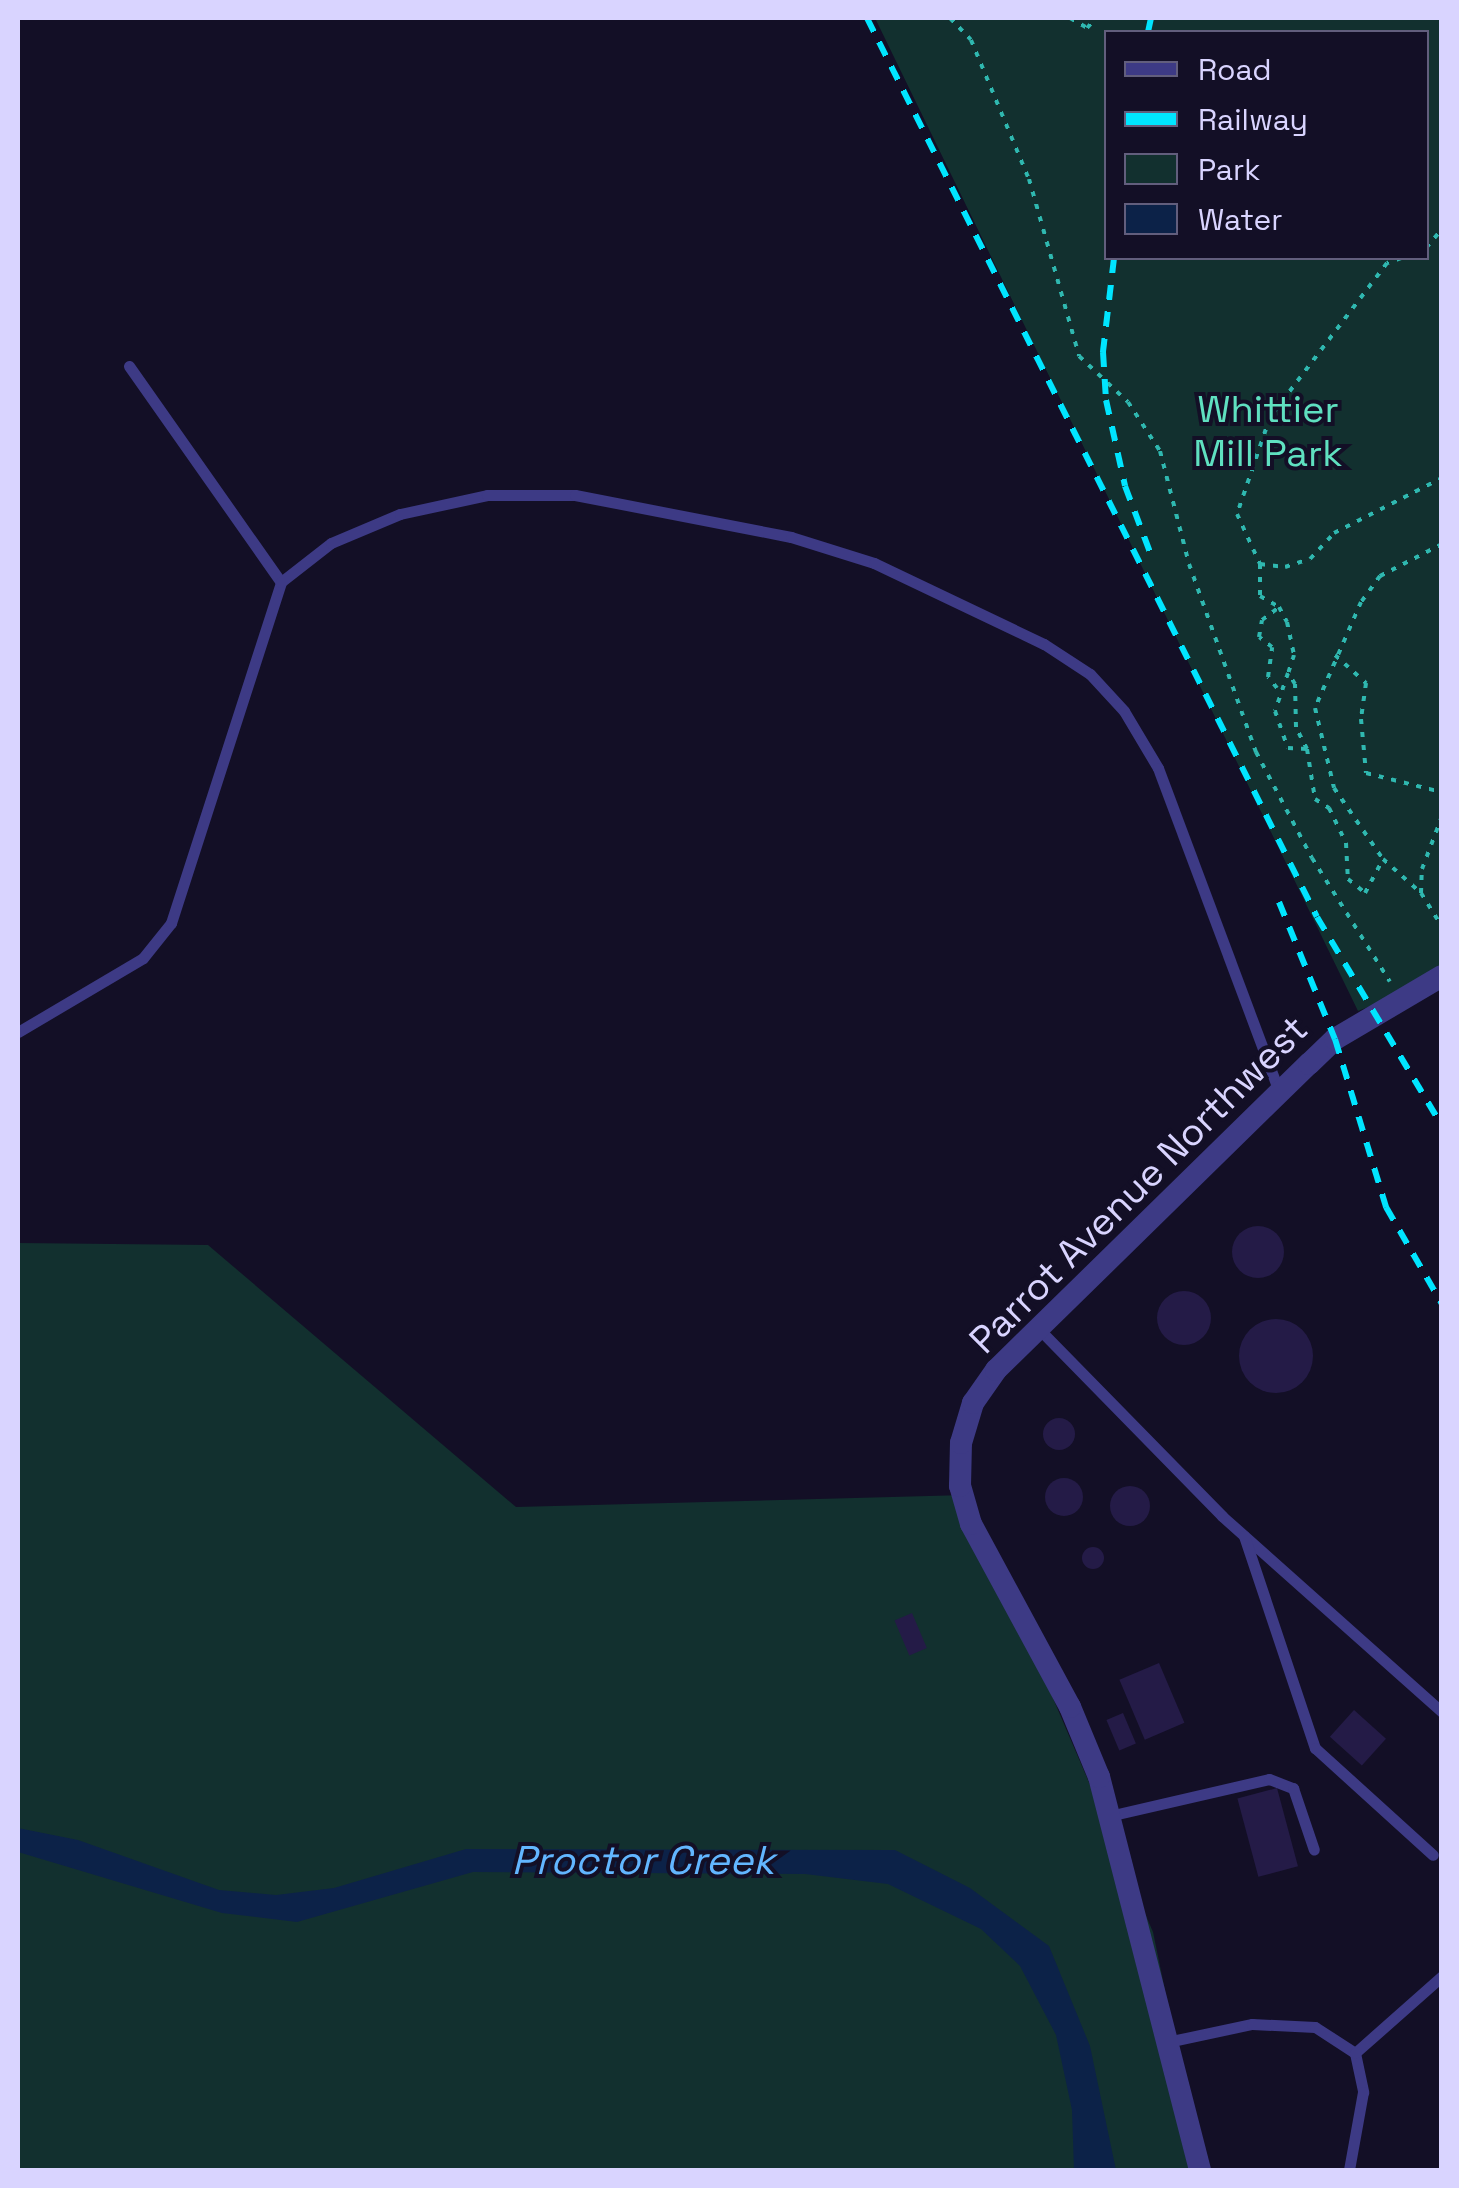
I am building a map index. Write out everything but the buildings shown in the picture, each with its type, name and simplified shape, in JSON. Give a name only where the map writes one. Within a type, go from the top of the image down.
[{"type":"street","name":"Parrot Avenue Northwest","points":[[1200,2170],[1109,1816],[1070,1707],[971,1524],[960,1486],[960,1443],[973,1403],[996,1370],[1335,1038],[1442,976]]},
{"type":"lane","points":[[129,366],[281,582]]},
{"type":"lane","points":[[18,1032],[142,958],[171,923],[281,582],[332,543],[400,514],[487,495],[575,496],[791,537],[874,563],[1044,644],[1090,674],[1124,711],[1158,768],[1280,1095]]},
{"type":"lane","points":[[1038,1329],[1244,1536],[1442,1712]]},
{"type":"lane","points":[[1244,1536],[1315,1748],[1433,1854]]},
{"type":"lane","points":[[1109,1816],[1269,1779],[1293,1788],[1314,1850]]},
{"type":"lane","points":[[1355,2053],[1442,1976]]},
{"type":"lane","points":[[1167,2042],[1252,2024],[1315,2027],[1355,2053],[1363,2092],[1350,2170]]},
{"type":"path","points":[[950,18],[971,40],[1029,178],[1079,356],[1128,402],[1160,451],[1189,564],[1256,752],[1312,858],[1402,999]]},
{"type":"path","points":[[1070,18],[1088,28],[1096,18]]},
{"type":"path","points":[[1308,748],[1288,748],[1276,711],[1278,688],[1294,655],[1279,606],[1260,596],[1260,564],[1236,514],[1270,417],[1388,263],[1396,260]]},
{"type":"path","points":[[1260,564],[1310,559],[1334,533],[1442,478]]},
{"type":"path","points":[[1442,544],[1380,576],[1335,654],[1315,708],[1334,788],[1382,860],[1421,893],[1442,926]]},
{"type":"path","points":[[1278,688],[1268,677],[1272,648],[1259,638],[1262,620],[1279,606]]},
{"type":"path","points":[[1335,654],[1366,683],[1361,753],[1366,773],[1437,791]]},
{"type":"path","points":[[1288,673],[1295,684],[1296,726],[1308,748],[1315,799],[1328,808],[1346,843],[1348,880],[1365,893],[1382,860]]},
{"type":"path","points":[[1421,893],[1422,869],[1441,816],[1437,791],[1442,768]]},
{"type":"green space","name":"Whittier Mill Park","points":[[875,18],[1441,18],[1441,978],[1358,1011]]},
{"type":"green space","points":[[18,1243],[208,1245],[516,1507],[966,1495],[1153,1932],[1202,2170],[18,2170]]},
{"type":"water","name":"Proctor Creek","points":[[18,1828],[78,1840],[219,1890],[276,1895],[334,1888],[466,1849],[895,1850],[970,1888],[1049,1946],[1090,2046],[1116,2170],[1074,2170],[1072,2110],[1056,2035],[1020,1966],[981,1929],[888,1884],[805,1874],[473,1872],[297,1922],[222,1913],[18,1852]]},
{"type":"railway","points":[[867,18],[1317,917],[1442,1126]]},
{"type":"railway","points":[[1148,30],[1151,18]]},
{"type":"railway","points":[[1114,260],[1103,352],[1106,400],[1125,486],[1153,560]]},
{"type":"railway","points":[[1279,902],[1335,1039],[1386,1207],[1442,1304]]}]
